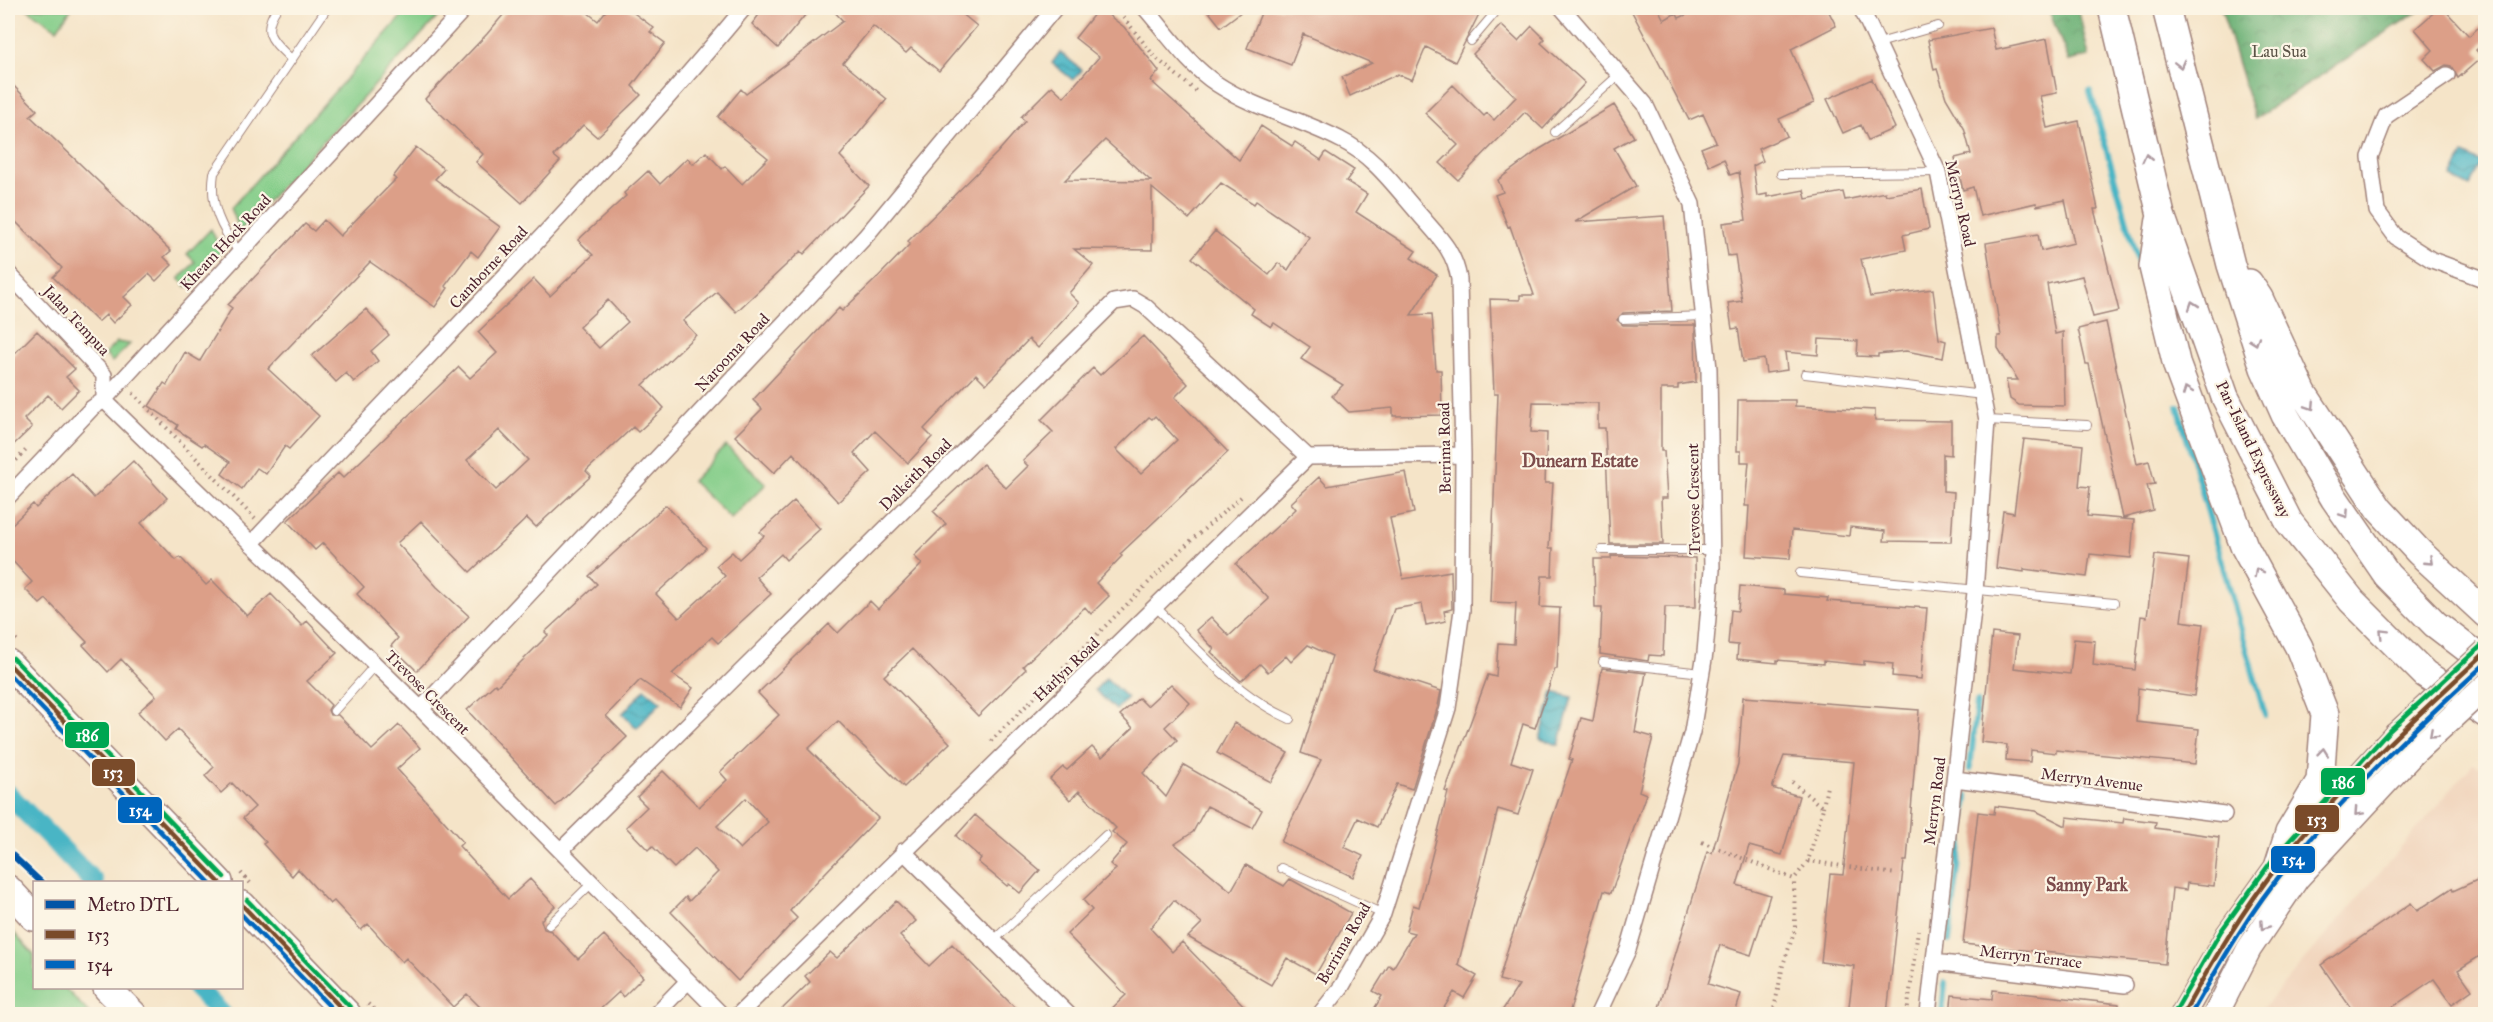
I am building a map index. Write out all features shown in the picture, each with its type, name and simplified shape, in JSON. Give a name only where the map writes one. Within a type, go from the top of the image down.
[{"type":"highway","name":"Pan-Island Expressway","points":[[2112,8],[2161,215],[2225,397],[2289,522],[2352,601],[2406,656],[2425,674],[2486,714]]},
{"type":"highway","points":[[2166,8],[2231,265],[2268,378],[2285,415],[2334,498],[2387,575],[2435,624],[2486,663]]},
{"type":"highway","points":[[2161,215],[2153,267],[2177,366],[2244,546],[2299,647],[2325,714],[2320,781],[2289,833],[2279,864]]},
{"type":"highway","points":[[2231,265],[2259,298],[2303,393],[2379,509],[2419,552],[2486,614]]},
{"type":"highway","points":[[8,663],[218,881]]},
{"type":"highway","points":[[8,889],[33,916]]},
{"type":"highway","points":[[243,907],[347,1014]]},
{"type":"highway","points":[[109,989],[134,1014]]},
{"type":"main road","points":[[2183,1014],[2228,935],[2279,864],[2395,736],[2486,651]]},
{"type":"main road","points":[[2216,1014],[2249,949],[2297,878],[2412,754],[2486,686]]},
{"type":"street","name":"Kheam Hock Road","points":[[8,497],[92,408],[104,400],[465,8]]},
{"type":"street","name":"Camborne Road","points":[[251,543],[441,344],[669,98],[744,8]]},
{"type":"street","name":"Narooma Road","points":[[421,709],[865,237],[1055,8]]},
{"type":"street","name":"Berrima Road","points":[[1145,8],[1192,63],[1214,82],[1236,96],[1343,141],[1377,166],[1446,245],[1456,260],[1459,279],[1463,455],[1462,610],[1448,708],[1383,914],[1341,986],[1320,1014]]},
{"type":"street","name":"Trevose Crescent","points":[[1562,8],[1645,104],[1692,204],[1709,369],[1712,550],[1702,673],[1692,732],[1628,950],[1598,1014]]},
{"type":"street","name":"Merryn Road","points":[[1861,8],[1938,172],[1987,420],[1975,592],[1928,1014]]},
{"type":"street","points":[[2447,75],[2386,116],[2370,156],[2377,211],[2396,237],[2432,260],[2486,280]]},
{"type":"street","name":"Jalan Tempua","points":[[8,273],[104,375],[104,400]]},
{"type":"street","name":"Dalkeith Road","points":[[561,850],[1114,302],[1133,299],[1145,306],[1308,457]]},
{"type":"street","name":"Trevose Crescent","points":[[104,400],[421,709],[721,1014]]},
{"type":"street","points":[[1308,457],[1463,455]]},
{"type":"street","name":"Harlyn Road","points":[[739,1014],[1308,457]]},
{"type":"street","name":"Merryn Avenue","points":[[1955,779],[2224,814]]},
{"type":"street","points":[[903,851],[1068,1014]]},
{"type":"street","name":"Merryn Terrace","points":[[1934,962],[2125,985]]},
{"type":"street","points":[[656,1014],[687,982]]},
{"type":"lane","points":[[277,8],[268,20],[268,30],[272,40],[291,59]]},
{"type":"lane","points":[[240,253],[216,214],[211,189],[214,173],[327,8]]},
{"type":"lane","points":[[1471,41],[1499,8]]},
{"type":"lane","points":[[1879,43],[1938,26]]},
{"type":"lane","points":[[1555,132],[1620,74]]},
{"type":"lane","points":[[1781,174],[1938,172]]},
{"type":"lane","points":[[1623,320],[1704,316]]},
{"type":"lane","points":[[1805,374],[1983,395]]},
{"type":"lane","points":[[1987,420],[2086,425]]},
{"type":"lane","points":[[1602,550],[1712,550]]},
{"type":"lane","points":[[1800,573],[1975,592],[2114,603]]},
{"type":"lane","points":[[1156,607],[1230,681],[1254,700],[1290,719]]},
{"type":"lane","points":[[1603,662],[1702,673]]},
{"type":"lane","points":[[334,711],[375,665]]},
{"type":"lane","points":[[993,941],[1106,836]]},
{"type":"lane","points":[[1281,868],[1383,914]]},
{"type":"lane","points":[[549,925],[593,882]]},
{"type":"path","points":[[1116,8],[1155,57],[1200,94]]},
{"type":"path","points":[[120,380],[264,529]]},
{"type":"path","points":[[988,744],[1188,544],[1245,493]]},
{"type":"path","points":[[1791,781],[1823,808]]},
{"type":"path","points":[[1773,1014],[1783,965],[1795,930],[1794,879],[1808,861],[1827,786]]},
{"type":"path","points":[[1702,842],[1794,879]]},
{"type":"path","points":[[1808,861],[1896,874]]},
{"type":"shaded area","points":[[2473,764],[2485,769],[2485,1014],[2258,1014]]},
{"type":"green space","points":[[26,8],[72,8],[57,29]]},
{"type":"green space","points":[[409,8],[446,8],[240,231],[231,208]]},
{"type":"green space","points":[[2048,8],[2078,8],[2089,56],[2069,61]]},
{"type":"green space","name":"Lau Sua","points":[[2221,8],[2423,8],[2255,119]]},
{"type":"green space","points":[[211,229],[222,252],[187,287],[179,279],[195,262],[187,254]]},
{"type":"green space","points":[[117,342],[130,344],[112,362],[105,354]]},
{"type":"green space","points":[[726,446],[766,484],[731,519],[692,481]]},
{"type":"green space","points":[[8,926],[33,954],[33,989],[66,989],[90,1014],[8,1014]]},
{"type":"water","points":[[1060,52],[1082,70],[1073,80],[1052,63]]},
{"type":"water","points":[[2464,154],[2482,163],[2470,187],[2452,178]]},
{"type":"water","points":[[1106,678],[1127,698],[1116,710],[1095,690]]},
{"type":"water","points":[[645,689],[661,702],[637,728],[622,714]]},
{"type":"water","points":[[1553,692],[1572,697],[1559,745],[1540,739]]},
{"type":"building","points":[[509,8],[582,8],[598,21],[608,8],[627,8],[654,28],[650,32],[665,43],[632,86],[641,95],[597,137],[583,125],[554,156],[560,161],[522,203],[476,162],[483,154],[425,99]]},
{"type":"building","points":[[764,8],[811,8],[778,48],[752,24]]},
{"type":"building","points":[[831,8],[955,8],[977,26],[939,71],[911,48],[906,53],[873,26],[843,63],[887,99],[840,156],[869,186],[804,254],[801,251],[736,312],[717,292],[683,321],[696,335],[643,385],[664,408],[638,432],[633,427],[586,471],[591,476],[536,527],[527,518],[470,572],[421,521],[397,543],[437,587],[469,616],[417,671],[391,646],[398,638],[357,594],[364,587],[323,543],[315,550],[287,521],[338,473],[343,478],[459,367],[470,378],[497,353],[478,332],[534,279],[550,296],[593,255],[578,240],[626,196],[624,193],[648,171],[660,184],[687,158],[693,164],[706,152],[722,169],[725,166],[742,184],[768,158],[718,117],[741,89],[746,94],[843,21]],"holes":[[[608,300],[628,322],[599,348],[579,327]],[[499,430],[528,460],[496,490],[467,460]]]},
{"type":"building","points":[[1099,8],[1124,27],[1159,71],[1151,81],[1239,160],[1261,126],[1292,146],[1295,142],[1321,160],[1326,152],[1354,170],[1346,181],[1367,194],[1356,212],[1416,251],[1411,258],[1437,275],[1411,315],[1432,314],[1436,370],[1441,370],[1442,415],[1393,416],[1393,408],[1349,412],[1332,396],[1343,385],[1301,359],[1310,347],[1274,323],[1271,327],[1251,314],[1254,309],[1192,258],[1215,231],[1269,275],[1278,263],[1288,270],[1309,237],[1256,201],[1254,204],[1221,183],[1189,219],[1152,188],[1152,250],[1074,249],[1093,265],[1069,293],[1079,303],[1038,348],[1029,339],[986,384],[976,374],[924,429],[932,437],[908,463],[875,431],[854,453],[871,472],[838,502],[793,453],[774,473],[735,436],[762,409],[753,400],[839,308],[842,311],[876,279],[910,244],[908,241],[997,153],[1025,121],[1021,117],[1052,86],[1064,97],[1099,57],[1075,38]],"holes":[[[1105,140],[1151,181],[1065,180]]]},
{"type":"building","points":[[1206,8],[1246,8],[1221,27]]},
{"type":"building","points":[[1263,8],[1482,8],[1455,62],[1426,47],[1412,80],[1398,74],[1350,96],[1342,77],[1372,63],[1303,34],[1291,65],[1247,48]]},
{"type":"building","points":[[1630,8],[1658,8],[1664,20],[1676,13],[1679,18],[1701,8],[1827,8],[1836,26],[1791,49],[1814,103],[1779,119],[1787,136],[1758,149],[1763,161],[1753,166],[1757,196],[1767,194],[1767,197],[1804,190],[1806,199],[1843,192],[1845,200],[1885,192],[1886,195],[1922,189],[1929,229],[1903,235],[1906,250],[1861,259],[1870,297],[1933,289],[1939,339],[1946,341],[1943,358],[1906,351],[1878,354],[1878,357],[1857,356],[1858,341],[1819,339],[1818,355],[1785,352],[1787,370],[1766,373],[1764,359],[1743,362],[1738,328],[1732,329],[1728,303],[1742,301],[1735,255],[1728,256],[1723,223],[1746,220],[1739,172],[1730,175],[1724,159],[1709,166],[1701,148],[1716,142],[1703,114],[1689,120]]},
{"type":"building","points":[[2439,8],[2443,8],[2469,36],[2486,21],[2486,41],[2476,50],[2482,57],[2458,78],[2451,66],[2446,65],[2435,71],[2424,59],[2433,50],[2415,29]]},
{"type":"building","points":[[1501,25],[1518,41],[1532,26],[1545,39],[1541,43],[1585,83],[1543,129],[1525,112],[1458,180],[1440,163],[1458,145],[1425,113],[1453,85],[1484,116],[1487,113],[1494,120],[1516,97],[1473,54]]},
{"type":"building","points":[[1991,28],[1996,50],[2047,39],[2057,93],[2040,96],[2047,128],[2079,121],[2098,209],[2094,209],[2119,311],[2093,317],[2082,276],[2047,284],[2055,334],[2063,332],[2065,406],[2019,405],[2010,399],[2006,380],[2018,380],[1998,348],[1998,336],[2001,336],[1986,243],[2038,234],[2041,251],[2074,243],[2065,200],[2037,206],[2036,203],[1980,216],[1973,187],[1963,190],[1955,158],[1971,154],[1964,128],[1946,98],[1937,69],[1934,70],[1928,40]]},
{"type":"building","points":[[1872,79],[1895,128],[1868,140],[1861,125],[1843,133],[1827,99]]},
{"type":"building","points":[[8,80],[37,110],[30,116],[171,251],[164,257],[172,265],[156,281],[149,274],[124,297],[132,305],[113,323],[106,315],[98,322],[53,277],[62,268],[13,219],[15,217],[8,209]]},
{"type":"building","points":[[1614,105],[1634,137],[1614,148],[1636,186],[1575,222],[1664,216],[1672,311],[1623,313],[1617,320],[1623,325],[1695,325],[1696,382],[1678,385],[1678,389],[1661,389],[1661,451],[1664,451],[1667,498],[1661,498],[1663,544],[1610,544],[1605,428],[1598,428],[1598,403],[1533,402],[1531,432],[1547,433],[1545,483],[1553,483],[1549,548],[1553,548],[1552,576],[1542,576],[1540,607],[1560,608],[1557,669],[1555,669],[1535,728],[1523,724],[1511,762],[1533,769],[1518,815],[1498,809],[1458,965],[1477,976],[1464,998],[1454,992],[1440,1014],[1371,1014],[1382,996],[1373,991],[1389,965],[1393,968],[1414,933],[1406,931],[1413,905],[1419,907],[1448,792],[1445,791],[1488,675],[1496,677],[1498,643],[1514,644],[1516,603],[1490,602],[1498,394],[1494,394],[1490,299],[1520,300],[1520,295],[1534,295],[1510,226],[1508,227],[1495,195],[1503,192],[1498,180],[1540,149]]},
{"type":"building","points":[[416,147],[444,169],[435,179],[500,227],[478,257],[471,251],[445,286],[448,288],[435,307],[370,262],[268,369],[319,416],[289,449],[285,446],[266,474],[257,468],[242,489],[222,474],[230,462],[204,444],[202,446],[176,429],[178,425],[149,406],[164,383],[167,385],[185,352],[200,361],[232,308],[228,305],[305,224],[314,231],[324,220],[340,236],[396,179],[393,177]]},
{"type":"building","points":[[366,309],[389,335],[371,351],[378,361],[354,382],[346,373],[336,382],[312,356]]},
{"type":"building","points":[[2106,322],[2137,464],[2149,461],[2155,484],[2147,485],[2153,510],[2123,518],[2089,364],[2086,364],[2078,329]]},
{"type":"building","points":[[37,331],[75,369],[66,377],[79,390],[61,408],[48,395],[24,419],[32,427],[8,450],[8,360]]},
{"type":"building","points":[[1143,336],[1188,384],[1175,397],[1228,452],[1120,554],[1122,556],[1096,583],[1109,596],[1091,614],[1085,607],[1023,666],[1026,669],[978,716],[912,649],[884,676],[950,743],[904,787],[838,721],[808,749],[878,818],[798,901],[790,911],[797,918],[738,981],[671,912],[686,897],[689,901],[718,872],[695,848],[674,868],[652,846],[648,850],[626,827],[647,807],[637,797],[663,771],[699,807],[727,780],[720,772],[779,715],[758,693],[829,624],[838,633],[870,601],[878,609],[922,564],[914,556],[946,524],[933,511],[983,464],[1006,488],[1028,466],[1023,461],[1053,432],[1041,420],[1093,368],[1100,375]],"holes":[[[1155,416],[1177,440],[1141,474],[1116,449],[1149,417],[1152,419]],[[746,798],[768,822],[740,849],[717,826]]]},
{"type":"building","points":[[1738,400],[1795,400],[1795,406],[1875,410],[1875,420],[1951,421],[1951,455],[1943,454],[1943,491],[1954,492],[1951,542],[1884,541],[1885,531],[1850,527],[1849,536],[1792,530],[1790,559],[1746,556],[1749,506],[1745,506],[1749,462],[1741,462],[1741,451],[1737,451]]},
{"type":"building","points":[[2024,439],[2083,445],[2079,486],[2090,487],[2087,516],[2134,520],[2131,558],[2090,554],[2087,577],[1996,568],[2003,511],[2014,513]]},
{"type":"building","points":[[133,461],[167,498],[141,523],[176,560],[180,557],[206,585],[212,580],[247,616],[271,594],[302,626],[307,621],[337,653],[307,681],[331,705],[328,710],[330,715],[338,715],[372,750],[399,725],[420,748],[397,769],[463,842],[459,846],[508,899],[530,879],[555,906],[541,920],[544,929],[551,931],[578,959],[604,935],[643,977],[623,997],[619,992],[595,1014],[487,1014],[467,994],[453,1007],[406,958],[402,962],[368,924],[361,930],[334,901],[330,904],[298,869],[292,876],[263,844],[266,842],[243,818],[255,807],[232,783],[221,793],[205,776],[214,767],[178,729],[165,741],[138,712],[156,696],[121,659],[108,672],[83,645],[87,642],[46,599],[40,604],[25,589],[32,582],[8,556],[8,528],[33,504],[36,508],[72,474],[94,498]]},
{"type":"building","points":[[1406,472],[1414,513],[1390,518],[1403,579],[1451,571],[1452,609],[1444,611],[1446,621],[1426,625],[1422,604],[1394,609],[1373,669],[1441,691],[1412,789],[1397,784],[1377,827],[1358,818],[1344,847],[1363,856],[1353,877],[1281,842],[1321,760],[1301,753],[1332,656],[1308,645],[1291,662],[1286,656],[1268,672],[1260,664],[1241,681],[1211,652],[1214,649],[1196,630],[1211,617],[1229,636],[1269,599],[1236,564],[1296,509],[1291,503],[1319,477],[1327,486]]},
{"type":"building","points":[[794,501],[820,529],[786,560],[781,554],[756,577],[771,594],[718,643],[712,637],[672,674],[693,688],[680,707],[640,680],[606,716],[627,737],[556,806],[467,710],[495,684],[497,686],[548,635],[545,632],[597,584],[589,576],[666,505],[706,548],[656,594],[679,618],[725,576],[716,566],[732,552],[739,559],[764,536],[760,532]]},
{"type":"building","points":[[2155,555],[2189,559],[2181,621],[2203,624],[2194,696],[2138,688],[2136,722],[2199,729],[2195,764],[2056,750],[2056,753],[2031,750],[2030,762],[2006,760],[2007,745],[1981,742],[1992,633],[2018,636],[2014,668],[2070,674],[2074,639],[2095,641],[2093,665],[2135,670],[2141,616],[2147,617]]},
{"type":"building","points":[[1611,556],[1695,558],[1696,607],[1665,607],[1663,656],[1649,655],[1648,661],[1600,654],[1602,608],[1595,608],[1594,559],[1611,559]]},
{"type":"building","points":[[1740,586],[1784,590],[1784,594],[1828,598],[1827,601],[1927,608],[1921,679],[1892,676],[1893,664],[1864,661],[1864,665],[1823,661],[1823,664],[1777,660],[1777,663],[1737,659],[1738,645],[1728,644],[1731,610],[1738,611]]},
{"type":"building","points":[[1602,668],[1646,673],[1635,732],[1653,737],[1639,791],[1646,794],[1611,893],[1604,891],[1569,1014],[1500,1014],[1519,985],[1499,980],[1508,948],[1572,760],[1569,759],[1581,718],[1593,721]]},
{"type":"building","points":[[1171,684],[1190,703],[1165,727],[1177,740],[1143,773],[1166,797],[1184,765],[1262,810],[1252,828],[1207,806],[1193,832],[1175,844],[1231,891],[1246,865],[1284,886],[1290,879],[1351,913],[1316,974],[1287,958],[1271,985],[1188,937],[1202,923],[1174,900],[1150,928],[1172,952],[1182,942],[1252,1014],[1106,1014],[1126,995],[1067,934],[1092,910],[1083,900],[1116,869],[1110,864],[1127,844],[1112,832],[1116,828],[1079,791],[1070,800],[1050,779],[1063,767],[1067,770],[1092,747],[1102,757],[1133,728],[1120,715],[1139,698],[1147,706]]},
{"type":"building","points":[[1743,697],[1919,710],[1907,861],[1904,861],[1887,1014],[1848,1014],[1854,966],[1821,962],[1830,874],[1843,875],[1854,762],[1784,756],[1772,788],[1799,796],[1782,855],[1749,846],[1737,885],[1770,895],[1751,955],[1720,945],[1708,984],[1741,994],[1735,1014],[1657,1014],[1707,852],[1712,853],[1738,764]]},
{"type":"building","points":[[1234,723],[1288,753],[1271,782],[1217,753]]},
{"type":"building","points":[[1995,806],[2036,811],[2066,826],[2067,817],[2123,823],[2124,818],[2156,822],[2155,828],[2219,837],[2214,886],[2187,883],[2186,890],[2172,888],[2165,964],[1963,944],[1978,812],[1994,814]]},
{"type":"building","points":[[975,815],[1040,870],[1020,893],[1009,884],[1007,886],[978,862],[981,858],[956,836]]},
{"type":"building","points":[[2486,876],[2486,952],[2458,970],[2472,990],[2452,1004],[2434,979],[2382,1014],[2355,1014],[2321,965],[2411,903],[2417,911],[2452,888],[2453,891]]},
{"type":"building","points":[[896,901],[916,921],[900,936],[929,966],[952,944],[1021,1014],[777,1014],[810,982],[805,976],[830,952],[837,958]]},
{"type":"building","points":[[1993,990],[2119,1004],[2119,1014],[1950,1014],[1952,995],[1992,999]]},
{"type":"waterway","points":[[2090,91],[2142,275]]},
{"type":"waterway","points":[[2178,406],[2265,715]]},
{"type":"waterway","points":[[1970,769],[1977,702]]},
{"type":"waterway","points":[[8,794],[93,881]]},
{"type":"waterway","points":[[1949,941],[1967,796]]},
{"type":"waterway","points":[[1942,1014],[1945,983]]},
{"type":"waterway","points":[[197,989],[222,1014]]},
{"type":"metro line","name":"DTL","points":[[8,851],[40,881]]},
{"type":"transit line","name":"186","points":[[2176,1010],[2221,931],[2273,859],[2389,731],[2481,646]]},
{"type":"transit line","name":"153","points":[[2183,1014],[2240,918],[2302,836],[2378,754],[2486,652]]},
{"type":"transit line","name":"186","points":[[13,658],[224,877]]},
{"type":"transit line","name":"153","points":[[8,663],[218,881]]},
{"type":"transit line","name":"154","points":[[2191,1014],[2247,921],[2308,841],[2381,762],[2486,663]]},
{"type":"transit line","name":"154","points":[[8,673],[208,881]]},
{"type":"transit line","name":"186","points":[[247,900],[352,1009]]},
{"type":"transit line","name":"153","points":[[243,906],[347,1014]]},
{"type":"transit line","name":"154","points":[[243,916],[337,1014]]},
{"type":"district","name":"Dunearn Estate","points":[[1580,461]]},
{"type":"district","name":"Sanny Park","points":[[2087,885]]}]
